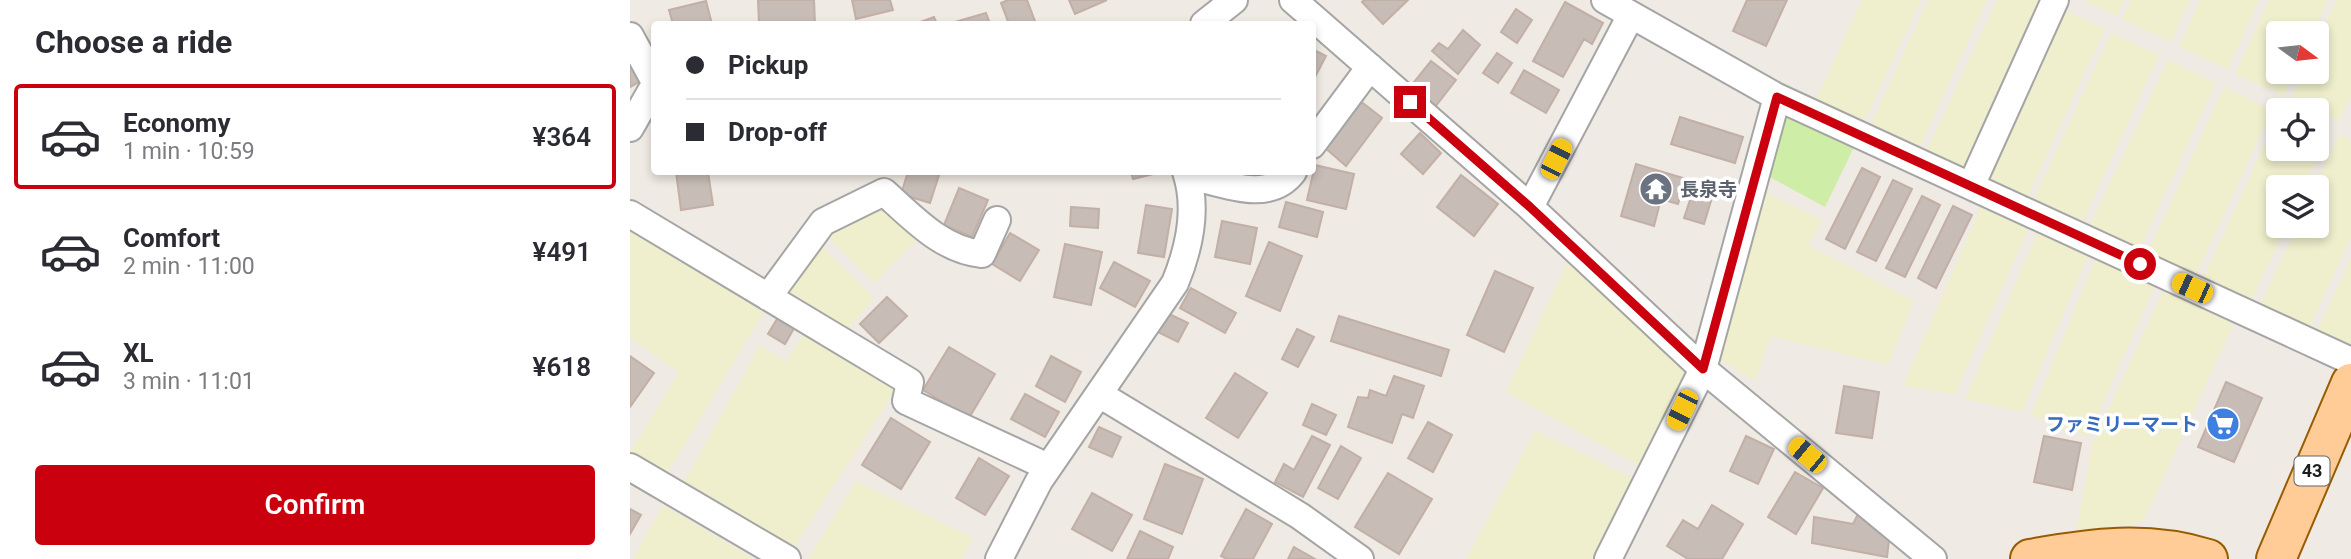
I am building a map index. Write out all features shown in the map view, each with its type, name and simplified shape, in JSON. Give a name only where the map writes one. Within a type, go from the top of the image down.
[{"type":"main road","name":"43","points":[[2276,559],[2351,383]]},
{"type":"main road","points":[[2030,559],[2084,549],[2139,545],[2181,551],[2208,559]]},
{"type":"street","points":[[1208,21],[1234,0]]},
{"type":"street","points":[[1293,0],[1530,207],[1703,369],[1933,559]]},
{"type":"street","points":[[1605,0],[1777,97],[2351,361]]},
{"type":"street","points":[[1971,186],[2055,0]]},
{"type":"street","points":[[1530,207],[1631,15]]},
{"type":"street","points":[[630,36],[651,74]]},
{"type":"street","points":[[1316,140],[1370,67]]},
{"type":"street","points":[[630,128],[651,91]]},
{"type":"street","points":[[1608,559],[1703,369],[1777,97]]},
{"type":"street","points":[[999,559],[1048,467],[1175,283],[1186,257],[1191,220],[1191,186],[1188,175]]},
{"type":"street","points":[[1195,175],[1258,191],[1272,188],[1289,175]]},
{"type":"street","points":[[768,297],[823,222],[884,192],[926,230],[963,252],[982,254],[997,220]]},
{"type":"street","points":[[630,214],[911,382],[906,401],[1048,467]]},
{"type":"street","points":[[1099,394],[1300,516],[1360,559]]},
{"type":"street","points":[[630,467],[787,559]]},
{"type":"green space","points":[[1862,0],[1921,0],[1858,135],[1810,113]]},
{"type":"green space","points":[[1928,0],[1987,0],[1913,162],[1864,139]]},
{"type":"green space","points":[[1997,0],[2038,0],[2053,7],[1970,189],[1921,163]]},
{"type":"green space","points":[[2083,0],[2124,0],[2117,16]]},
{"type":"green space","points":[[2131,0],[2190,0],[2171,42],[2122,19]]},
{"type":"green space","points":[[2200,0],[2259,0],[2228,69],[2179,47]]},
{"type":"green space","points":[[2269,0],[2328,0],[2318,21],[2266,21],[2266,84],[2290,84],[2284,96],[2235,74]]},
{"type":"green space","points":[[2336,0],[2351,0],[2351,96],[2339,121],[2329,116],[2329,98],[2291,98],[2298,84],[2329,84],[2329,21],[2326,21]]},
{"type":"green space","points":[[2056,6],[2105,29],[2022,209],[2028,212],[2111,33],[2159,55],[2077,235],[2084,238],[2168,60],[2216,83],[2134,261],[2142,265],[2224,87],[2266,107],[2266,123],[2190,288],[2197,292],[2266,140],[2266,161],[2316,161],[2309,175],[2266,175],[2266,238],[2280,238],[2244,316],[2238,314],[2143,522],[2076,533],[2092,445],[2167,282],[2158,278],[2088,437],[2031,415],[2100,248],[2093,244],[2022,412],[1965,399],[2042,222],[2033,218],[1955,394],[1903,386],[1986,195],[1973,188]]},
{"type":"green space","points":[[1777,97],[1857,141],[1825,207],[1757,170]]},
{"type":"green space","points":[[2339,135],[2351,141],[2351,237],[2304,340],[2255,317],[2291,238],[2329,238],[2329,175],[2321,175]]},
{"type":"green space","points":[[1752,186],[1822,220],[1809,246],[1914,301],[1888,365],[1771,336],[1755,381],[1707,351]]},
{"type":"green space","points":[[884,192],[926,230],[874,283],[819,228]]},
{"type":"green space","points":[[630,223],[766,308],[659,488],[630,467],[630,453],[679,372],[630,338]]},
{"type":"green space","points":[[812,237],[874,298],[840,339],[903,378],[787,558],[678,493],[760,345],[785,362],[812,323],[771,298]]},
{"type":"green space","points":[[1574,248],[1703,369],[1651,472],[1506,392]]},
{"type":"green space","points":[[2351,258],[2351,363],[2311,344]]},
{"type":"green space","points":[[1535,431],[1645,484],[1605,559],[1466,559]]},
{"type":"green space","points":[[856,481],[973,538],[961,559],[808,559]]},
{"type":"green space","points":[[663,505],[754,559],[633,559]]},
{"type":"building","points":[[758,0],[814,0],[815,21],[759,21]]},
{"type":"building","points":[[852,0],[890,0],[893,10],[856,19]]},
{"type":"building","points":[[1008,0],[1027,0],[1035,21],[1008,21],[1001,3]]},
{"type":"building","points":[[1069,0],[1107,0],[1075,14]]},
{"type":"building","points":[[1408,0],[1383,24],[1362,2]]},
{"type":"building","points":[[1747,0],[1787,0],[1766,46],[1733,31]]},
{"type":"building","points":[[706,1],[711,21],[672,21],[669,10]]},
{"type":"building","points":[[1565,2],[1603,23],[1592,44],[1584,39],[1563,77],[1533,61]]},
{"type":"building","points":[[1516,9],[1532,20],[1517,43],[1501,32]]},
{"type":"building","points":[[986,13],[989,21],[958,21]]},
{"type":"building","points":[[1463,30],[1480,45],[1458,74],[1432,51],[1439,43],[1448,49]]},
{"type":"building","points":[[1316,51],[1326,56],[1316,75]]},
{"type":"building","points":[[1497,53],[1512,63],[1498,83],[1483,73]]},
{"type":"building","points":[[630,59],[641,81],[630,87]]},
{"type":"building","points":[[1431,61],[1456,80],[1435,107],[1410,87]]},
{"type":"building","points":[[1524,70],[1559,90],[1546,113],[1511,93]]},
{"type":"building","points":[[1359,100],[1382,118],[1346,166],[1323,146]]},
{"type":"building","points":[[1680,117],[1743,137],[1735,163],[1671,144]]},
{"type":"building","points":[[1420,133],[1441,153],[1423,174],[1401,154]]},
{"type":"building","name":"長泉寺","points":[[1636,164],[1686,179],[1678,204],[1661,199],[1654,226],[1621,216]]},
{"type":"building","points":[[1316,165],[1354,174],[1346,209],[1307,200],[1313,175],[1316,175]]},
{"type":"building","points":[[1862,168],[1880,177],[1845,249],[1826,239]]},
{"type":"building","points":[[676,175],[708,175],[713,205],[681,210]]},
{"type":"building","points":[[907,175],[939,175],[930,203],[901,194]]},
{"type":"building","points":[[1132,175],[1149,175],[1133,179]]},
{"type":"building","points":[[1461,175],[1498,204],[1474,236],[1437,207]]},
{"type":"building","points":[[1893,180],[1912,189],[1876,261],[1857,252]]},
{"type":"building","points":[[1695,185],[1714,191],[1704,224],[1684,218]]},
{"type":"building","points":[[959,188],[988,200],[972,237],[944,225]]},
{"type":"building","points":[[1922,196],[1940,205],[1905,277],[1886,268]]},
{"type":"building","points":[[1286,202],[1323,212],[1317,237],[1279,227]]},
{"type":"building","points":[[1146,205],[1172,209],[1164,257],[1138,253]]},
{"type":"building","points":[[1953,206],[1972,215],[1936,288],[1918,278]]},
{"type":"building","points":[[1071,207],[1099,209],[1098,228],[1070,226]]},
{"type":"building","points":[[1222,221],[1257,228],[1250,264],[1215,257]]},
{"type":"building","points":[[1010,233],[1039,250],[1020,281],[992,264]]},
{"type":"building","points":[[1269,242],[1302,256],[1280,311],[1246,296]]},
{"type":"building","points":[[1065,244],[1102,252],[1091,305],[1054,297]]},
{"type":"building","points":[[1114,262],[1150,281],[1135,307],[1100,288]]},
{"type":"building","points":[[1495,271],[1533,288],[1504,352],[1467,335]]},
{"type":"building","points":[[1191,288],[1236,313],[1225,333],[1180,308]]},
{"type":"building","points":[[887,297],[907,316],[879,343],[860,324]]},
{"type":"building","points":[[1165,312],[1188,323],[1178,342],[1156,331]]},
{"type":"building","points":[[780,314],[797,323],[785,344],[768,334]]},
{"type":"building","points":[[1339,316],[1449,350],[1441,376],[1331,341]]},
{"type":"building","points":[[1297,329],[1314,337],[1298,367],[1282,359]]},
{"type":"building","points":[[949,347],[995,374],[969,418],[923,390]]},
{"type":"building","points":[[630,356],[654,373],[630,407]]},
{"type":"building","points":[[1051,356],[1081,372],[1065,402],[1036,386]]},
{"type":"building","points":[[1235,373],[1267,393],[1238,438],[1206,418]]},
{"type":"building","points":[[1394,376],[1424,386],[1413,418],[1402,414],[1392,443],[1348,427],[1358,397],[1368,398],[1370,390],[1386,396]]},
{"type":"building","points":[[2226,382],[2262,398],[2234,462],[2198,447]]},
{"type":"building","points":[[1844,386],[1879,392],[1872,438],[1836,433]]},
{"type":"building","points":[[1025,394],[1059,412],[1045,437],[1011,419]]},
{"type":"building","points":[[1312,404],[1336,415],[1326,435],[1303,425]]},
{"type":"building","points":[[891,418],[930,442],[901,489],[862,465]]},
{"type":"building","points":[[1428,422],[1452,435],[1433,472],[1408,458]]},
{"type":"building","points":[[1099,427],[1121,437],[1112,457],[1089,447]]},
{"type":"building","points":[[1312,436],[1330,445],[1303,497],[1275,482],[1284,464],[1294,470]]},
{"type":"building","points":[[1746,436],[1774,449],[1758,484],[1730,471]]},
{"type":"building","points":[[2044,436],[2081,443],[2072,490],[2034,482]]},
{"type":"building","points":[[1341,446],[1361,458],[1338,499],[1318,488]]},
{"type":"building","points":[[979,458],[1009,476],[985,515],[956,498]]},
{"type":"building","points":[[1165,464],[1203,479],[1182,534],[1144,519]]},
{"type":"building","points":[[1795,472],[1823,488],[1796,534],[1768,517]]},
{"type":"building","points":[[1388,473],[1432,499],[1399,554],[1355,527]]},
{"type":"building","points":[[1092,493],[1132,515],[1112,551],[1072,529]]},
{"type":"building","points":[[1712,505],[1743,524],[1722,559],[1688,559],[1667,546],[1683,520],[1698,529]]},
{"type":"building","points":[[630,509],[641,515],[630,534]]},
{"type":"building","points":[[1246,509],[1272,524],[1253,559],[1227,559],[1221,556]]},
{"type":"building","points":[[1860,510],[1889,540],[1887,557],[1812,543],[1814,517],[1853,524]]},
{"type":"building","points":[[1140,531],[1173,547],[1168,559],[1127,559]]},
{"type":"building","points":[[1294,547],[1315,559],[1288,559]]},
{"type":"place","name":"長泉寺","points":[[1656,189]]},
{"type":"place","name":"ファミリーマート","points":[[2223,424]]},
{"type":"route","points":[[1410,102],[1530,207],[1703,369],[1777,97],[2140,264]]}]
